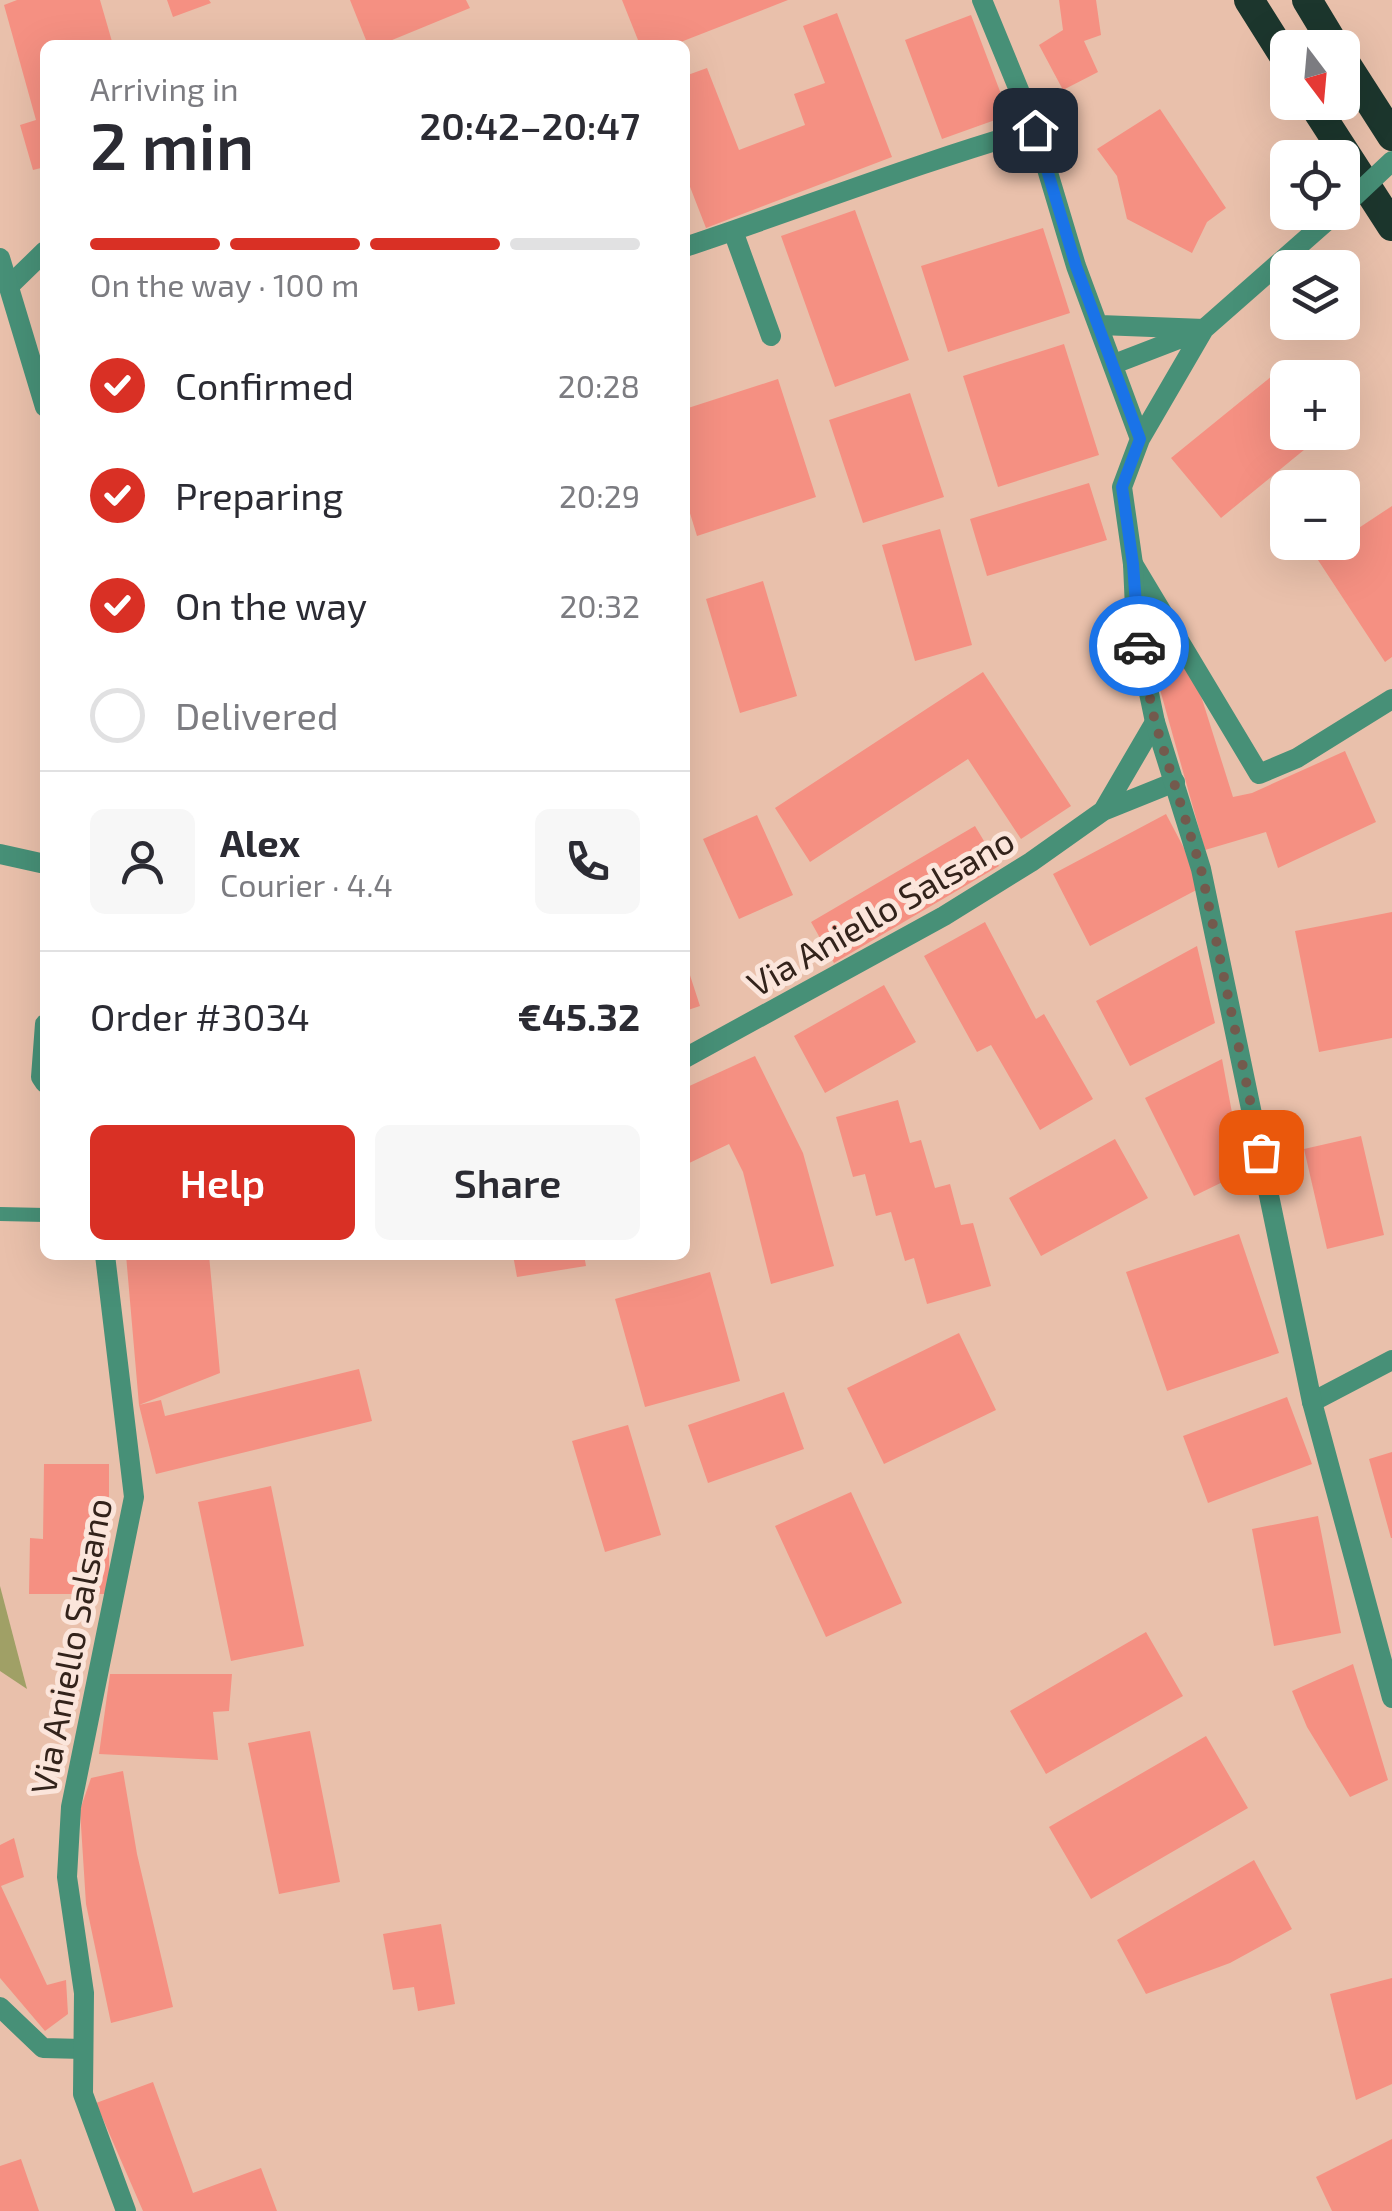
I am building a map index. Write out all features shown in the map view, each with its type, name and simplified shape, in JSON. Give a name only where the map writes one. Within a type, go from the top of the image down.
[{"type":"highway","points":[[1249,0],[1270,33]]},
{"type":"highway","points":[[1307,0],[1325,30]]},
{"type":"highway","points":[[1360,86],[1392,136]]},
{"type":"highway","points":[[1324,120],[1392,226]]},
{"type":"street","points":[[982,0],[1035,130],[1076,266],[1140,439]]},
{"type":"street","points":[[690,245],[955,152],[1035,130]]},
{"type":"street","points":[[1360,191],[1392,161]]},
{"type":"street","points":[[1317,230],[1204,330],[1140,439],[1122,487],[1133,564],[1136,631],[1155,722],[1205,886],[1312,1402],[1392,1698]]},
{"type":"street","points":[[733,231],[771,336]]},
{"type":"street","points":[[8,286],[40,256]]},
{"type":"street","points":[[0,258],[40,391]]},
{"type":"street","points":[[1100,324],[1204,330]]},
{"type":"street","points":[[1114,364],[1204,330]]},
{"type":"street","points":[[1133,564],[1259,774],[1297,758],[1392,699]]},
{"type":"street","name":"Via Aniello Salsano","points":[[1103,811],[1155,722]]},
{"type":"street","name":"Via Aniello Salsano","points":[[690,1055],[944,916],[1103,811],[1175,782]]},
{"type":"street","points":[[0,854],[40,863]]},
{"type":"street","name":"Via Aniello Salsano","points":[[106,1260],[134,1497],[71,1807],[68,1877],[84,1993],[83,2094],[126,2211]]},
{"type":"street","points":[[1312,1402],[1392,1360]]},
{"type":"street","points":[[0,2008],[43,2048],[83,2049]]},
{"type":"lane","points":[[0,1214],[40,1216]]},
{"type":"shaded area","points":[[0,1586],[27,1689],[0,1671]]},
{"type":"building","points":[[17,0],[100,0],[112,40],[40,40],[40,168],[33,170],[20,125],[36,120],[4,5]]},
{"type":"building","points":[[167,0],[209,0],[211,3],[173,17]]},
{"type":"building","points":[[350,0],[466,0],[470,8],[392,40],[366,40]]},
{"type":"building","points":[[622,0],[788,0],[686,40],[638,40]]},
{"type":"building","points":[[1059,0],[1096,0],[1101,35],[1084,41],[1098,72],[1063,90],[1039,45],[1063,30]]},
{"type":"building","points":[[837,13],[892,157],[706,228],[690,187],[690,74],[707,68],[739,150],[805,125],[794,94],[825,83],[803,26]]},
{"type":"building","points":[[971,15],[1009,115],[942,139],[905,40]]},
{"type":"building","points":[[1160,109],[1226,208],[1207,222],[1192,253],[1127,219],[1117,176],[1097,149]]},
{"type":"building","points":[[855,210],[909,360],[835,387],[781,236]]},
{"type":"building","points":[[1043,228],[1070,313],[948,352],[921,266]]},
{"type":"building","points":[[1064,344],[1099,455],[998,487],[963,376]]},
{"type":"building","points":[[1270,378],[1270,450],[1304,450],[1280,470],[1270,470],[1270,478],[1221,518],[1171,458]]},
{"type":"building","points":[[778,379],[816,497],[697,536],[690,513],[690,407]]},
{"type":"building","points":[[910,393],[944,497],[863,523],[829,420]]},
{"type":"building","points":[[1089,483],[1107,540],[987,576],[970,519]]},
{"type":"building","points":[[1392,506],[1392,657],[1385,662],[1318,560],[1360,560],[1360,527]]},
{"type":"building","points":[[940,529],[972,645],[915,661],[882,545]]},
{"type":"building","points":[[763,581],[797,696],[740,713],[706,599]]},
{"type":"building","points":[[1182,656],[1202,699],[1233,797],[1252,793],[1345,751],[1376,822],[1278,868],[1266,832],[1205,850],[1159,686],[1158,663]]},
{"type":"building","points":[[983,672],[1071,806],[1021,839],[968,759],[810,862],[775,808]]},
{"type":"building","points":[[1166,814],[1204,886],[1090,946],[1053,874]]},
{"type":"building","points":[[757,815],[793,895],[739,919],[703,839]]},
{"type":"building","points":[[975,826],[999,866],[834,963],[811,922]]},
{"type":"building","points":[[1392,912],[1392,1038],[1319,1052],[1295,931]]},
{"type":"building","points":[[985,922],[1036,1019],[1044,1014],[1093,1099],[1040,1130],[991,1045],[977,1052],[924,956]]},
{"type":"building","points":[[1197,946],[1215,1023],[1130,1066],[1096,1001]]},
{"type":"building","points":[[690,975],[700,1006],[690,1009]]},
{"type":"building","points":[[884,985],[916,1042],[825,1093],[794,1036]]},
{"type":"building","points":[[755,1056],[803,1153],[834,1266],[771,1284],[743,1172],[729,1144],[690,1163],[690,1086]]},
{"type":"building","points":[[1222,1059],[1243,1172],[1194,1196],[1145,1098]]},
{"type":"building","points":[[898,1100],[910,1143],[921,1140],[935,1188],[950,1184],[961,1225],[973,1223],[991,1286],[927,1304],[914,1258],[905,1261],[891,1212],[876,1216],[865,1174],[853,1177],[836,1117]]},
{"type":"building","points":[[1361,1136],[1384,1235],[1327,1249],[1304,1149]]},
{"type":"building","points":[[1115,1139],[1148,1198],[1041,1256],[1009,1198]]},
{"type":"building","points":[[1239,1234],[1279,1353],[1167,1391],[1126,1272]]},
{"type":"building","points":[[126,1260],[209,1260],[220,1373],[139,1405]]},
{"type":"building","points":[[514,1260],[585,1260],[586,1266],[517,1277]]},
{"type":"building","points":[[710,1272],[740,1381],[645,1407],[615,1299]]},
{"type":"building","points":[[959,1333],[996,1410],[884,1464],[847,1388]]},
{"type":"building","points":[[359,1369],[372,1421],[156,1474],[139,1405],[161,1400],[165,1416]]},
{"type":"building","points":[[784,1392],[804,1449],[708,1483],[688,1425]]},
{"type":"building","points":[[1287,1397],[1312,1464],[1208,1503],[1183,1436]]},
{"type":"building","points":[[628,1425],[661,1535],[605,1552],[572,1441]]},
{"type":"building","points":[[1392,1452],[1392,1538],[1391,1538],[1369,1459]]},
{"type":"building","points":[[44,1464],[109,1464],[109,1594],[29,1594],[30,1538],[43,1539]]},
{"type":"building","points":[[271,1486],[304,1646],[231,1661],[198,1502]]},
{"type":"building","points":[[851,1492],[902,1603],[826,1637],[775,1526]]},
{"type":"building","points":[[1318,1516],[1341,1633],[1274,1646],[1252,1529]]},
{"type":"building","points":[[1146,1632],[1183,1696],[1046,1774],[1010,1711]]},
{"type":"building","points":[[1353,1664],[1388,1780],[1350,1797],[1307,1727],[1292,1691]]},
{"type":"building","points":[[110,1674],[232,1674],[229,1711],[213,1712],[218,1760],[99,1754]]},
{"type":"building","points":[[310,1731],[340,1882],[279,1894],[248,1743]]},
{"type":"building","points":[[1206,1736],[1248,1808],[1091,1899],[1049,1827]]},
{"type":"building","points":[[123,1771],[137,1854],[173,2007],[111,2023],[86,1904],[80,1810],[91,1778]]},
{"type":"building","points":[[14,1838],[24,1877],[1,1886],[47,1985],[66,1980],[68,2014],[45,2031],[0,1978],[0,1845]]},
{"type":"building","points":[[1254,1860],[1292,1929],[1230,1963],[1146,1994],[1117,1940]]},
{"type":"building","points":[[441,1924],[455,2004],[418,2011],[414,1987],[393,1990],[383,1934]]},
{"type":"building","points":[[1392,1978],[1392,2084],[1356,2100],[1330,1994]]},
{"type":"building","points":[[153,2082],[193,2193],[261,2168],[277,2211],[143,2211],[96,2103]]},
{"type":"building","points":[[1392,2139],[1392,2211],[1332,2211],[1316,2177]]},
{"type":"building","points":[[21,2159],[39,2211],[0,2211],[0,2166]]},
{"type":"way so far","points":[[1139,646],[1155,722],[1201,869],[1261,1152]]},
{"type":"route","points":[[1035,130],[1076,266],[1140,439],[1122,487],[1139,646]]}]
